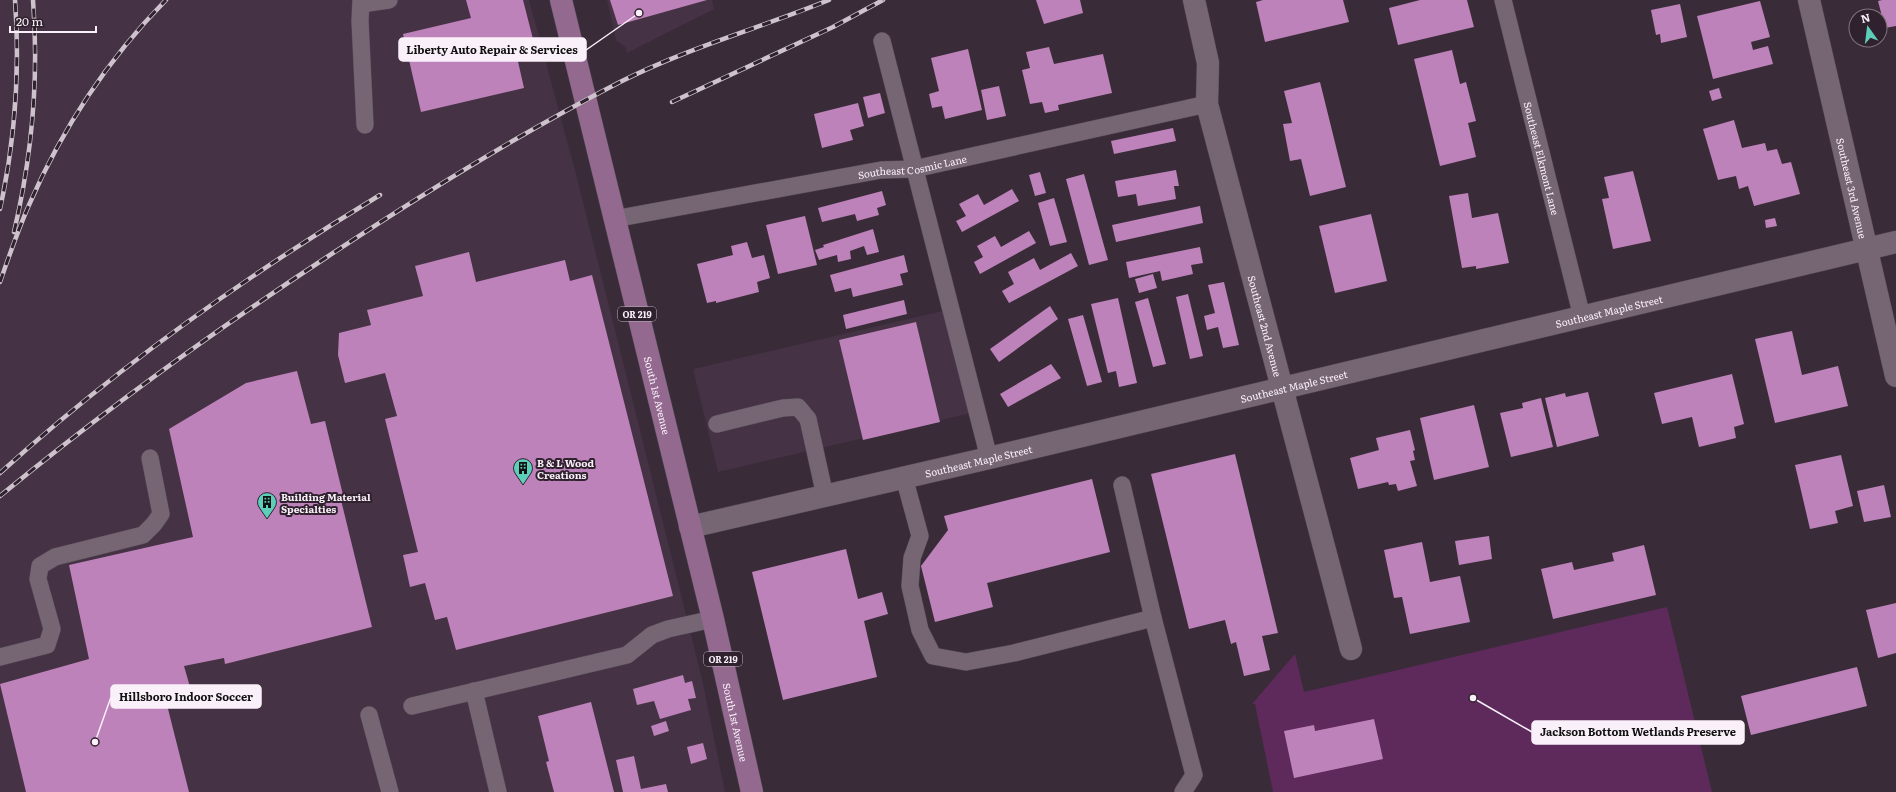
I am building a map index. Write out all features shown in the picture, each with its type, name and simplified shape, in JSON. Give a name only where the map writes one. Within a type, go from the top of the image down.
[{"type":"main road","name":"South 1st Avenue","points":[[561,0],[713,619],[752,792]]},
{"type":"street","name":"Southeast 2nd Avenue","points":[[1194,0],[1208,63],[1207,104],[1351,649]]},
{"type":"street","name":"Southeast 3rd Avenue","points":[[1809,0],[1896,376]]},
{"type":"street","name":"Southeast Maple Street","points":[[690,527],[989,458],[1896,242]]},
{"type":"lane","points":[[365,125],[360,21],[361,2],[388,0]]},
{"type":"lane","points":[[1495,0],[1509,22]]},
{"type":"lane","name":"Southeast Elkmont Lane","points":[[1503,0],[1582,317]]},
{"type":"lane","points":[[882,41],[989,458]]},
{"type":"lane","name":"Southeast Cosmic Lane","points":[[614,219],[881,170],[914,169],[1207,104]]},
{"type":"lane","points":[[717,424],[783,408],[798,408],[808,419],[825,496]]},
{"type":"lane","points":[[0,657],[46,645],[52,629],[38,579],[40,566],[55,557],[143,535],[154,524],[161,514],[150,458]]},
{"type":"lane","points":[[904,477],[920,536],[912,558],[910,586],[920,630],[933,656],[966,662],[1014,653],[1153,618]]},
{"type":"lane","points":[[1122,485],[1153,618],[1194,775],[1183,792]]},
{"type":"lane","points":[[412,706],[627,655],[652,635],[668,629],[713,619]]},
{"type":"lane","points":[[474,691],[498,792]]},
{"type":"lane","points":[[370,715],[390,792]]},
{"type":"shaded area","points":[[0,0],[529,0],[576,174],[702,679],[725,792],[0,792]]},
{"type":"shaded area","points":[[607,0],[712,0],[714,9],[627,53],[626,48],[616,40]]},
{"type":"shaded area","points":[[947,310],[971,413],[718,472],[693,369]]},
{"type":"shaded area","points":[[1667,607],[1712,792],[1273,792],[1255,704],[1252,704],[1295,654],[1304,692]]},
{"type":"building","points":[[466,0],[523,0],[533,39],[514,44],[524,88],[421,112],[403,34],[471,18]]},
{"type":"building","points":[[610,0],[707,0],[618,25]]},
{"type":"building","points":[[1036,0],[1080,0],[1083,13],[1044,24]]},
{"type":"building","points":[[1263,0],[1343,0],[1349,22],[1265,42],[1256,2]]},
{"type":"building","points":[[1420,0],[1467,0],[1474,27],[1398,45],[1389,8]]},
{"type":"building","points":[[1896,0],[1896,26],[1888,27],[1888,8],[1880,8],[1878,1]]},
{"type":"building","points":[[1760,1],[1770,37],[1751,42],[1753,50],[1768,46],[1773,64],[1713,79],[1697,16]]},
{"type":"building","points":[[1680,4],[1687,37],[1661,43],[1660,34],[1656,35],[1651,10]]},
{"type":"building","points":[[1049,47],[1054,64],[1103,54],[1112,93],[1058,105],[1059,110],[1045,113],[1042,102],[1030,104],[1022,70],[1030,68],[1026,52]]},
{"type":"building","points":[[968,49],[982,110],[945,119],[942,106],[932,108],[929,94],[939,91],[931,58]]},
{"type":"building","points":[[1452,50],[1460,84],[1466,82],[1476,121],[1468,123],[1476,157],[1440,166],[1414,59]]},
{"type":"building","points":[[1320,82],[1346,187],[1310,196],[1301,159],[1290,161],[1283,124],[1292,123],[1284,91]]},
{"type":"building","points":[[999,86],[1006,116],[987,120],[981,90]]},
{"type":"building","points":[[1719,88],[1722,98],[1712,101],[1709,91]]},
{"type":"building","points":[[880,93],[885,113],[868,118],[863,97]]},
{"type":"building","points":[[858,103],[864,126],[850,130],[853,140],[822,148],[814,114]]},
{"type":"building","points":[[1734,120],[1742,148],[1765,143],[1767,151],[1777,149],[1782,164],[1791,162],[1800,194],[1754,206],[1748,186],[1739,189],[1736,176],[1718,180],[1703,129]]},
{"type":"building","points":[[1173,128],[1176,141],[1114,154],[1111,141]]},
{"type":"building","points":[[1176,170],[1179,186],[1174,186],[1176,199],[1138,206],[1136,194],[1118,197],[1115,181]]},
{"type":"building","points":[[1633,171],[1651,241],[1613,249],[1602,199],[1609,198],[1604,177]]},
{"type":"building","points":[[1040,172],[1046,193],[1035,196],[1029,175]]},
{"type":"building","points":[[1084,174],[1108,260],[1089,265],[1066,179]]},
{"type":"building","points":[[1012,189],[1019,201],[962,232],[956,221],[966,216],[959,204],[978,194],[984,205]]},
{"type":"building","points":[[882,191],[886,205],[877,208],[879,215],[857,221],[855,214],[822,222],[818,208]]},
{"type":"building","points":[[1468,193],[1472,218],[1498,213],[1509,263],[1476,269],[1476,266],[1462,268],[1449,196]]},
{"type":"building","points":[[1054,198],[1067,242],[1050,246],[1038,203]]},
{"type":"building","points":[[1200,206],[1203,223],[1116,242],[1112,225]]},
{"type":"building","points":[[1371,214],[1387,281],[1335,293],[1319,226]]},
{"type":"building","points":[[805,216],[817,265],[778,274],[766,225]]},
{"type":"building","points":[[1775,218],[1777,226],[1766,228],[1765,220]]},
{"type":"building","points":[[873,229],[879,252],[867,255],[864,246],[850,251],[851,259],[838,262],[837,255],[819,260],[815,250],[824,247],[823,245]]},
{"type":"building","points":[[1029,231],[1036,243],[980,274],[974,262],[983,257],[977,246],[995,236],[1001,247]]},
{"type":"building","points":[[747,242],[752,258],[764,255],[770,278],[757,282],[759,292],[716,303],[716,301],[707,303],[697,264],[733,255],[731,246]]},
{"type":"building","points":[[1200,247],[1203,263],[1191,265],[1193,274],[1162,281],[1160,271],[1129,278],[1126,262]]},
{"type":"building","name":"B & L Wood Creations","points":[[469,252],[476,282],[565,260],[570,281],[592,275],[673,596],[456,650],[447,617],[435,620],[425,583],[410,587],[403,555],[418,552],[385,419],[397,416],[385,373],[345,383],[338,355],[339,333],[371,325],[367,310],[423,296],[415,266]]},
{"type":"building","points":[[1071,253],[1078,266],[1009,303],[1002,291],[1014,284],[1008,272],[1034,258],[1040,270]]},
{"type":"building","points":[[904,255],[908,272],[900,274],[903,285],[853,297],[851,288],[835,292],[830,275]]},
{"type":"building","points":[[1153,274],[1157,288],[1139,293],[1135,279]]},
{"type":"building","points":[[1224,282],[1239,345],[1223,348],[1218,327],[1207,330],[1204,316],[1215,313],[1208,285]]},
{"type":"building","points":[[1188,294],[1203,356],[1190,359],[1176,297]]},
{"type":"building","points":[[1118,298],[1137,383],[1119,387],[1116,371],[1108,373],[1091,304]]},
{"type":"building","points":[[1148,298],[1166,364],[1153,367],[1135,302]]},
{"type":"building","points":[[904,300],[907,314],[846,329],[843,315]]},
{"type":"building","points":[[1050,306],[1058,319],[999,362],[990,349]]},
{"type":"building","points":[[1083,315],[1102,382],[1087,386],[1068,319]]},
{"type":"building","points":[[916,322],[940,422],[863,440],[839,340]]},
{"type":"building","points":[[1792,331],[1802,375],[1838,366],[1848,406],[1775,423],[1755,339]]},
{"type":"building","points":[[1051,364],[1061,378],[1008,407],[1000,394]]},
{"type":"building","name":"Building Material Specialties","points":[[297,371],[311,424],[325,421],[344,499],[341,500],[372,627],[225,664],[224,658],[184,666],[190,687],[164,693],[189,792],[26,792],[0,684],[89,659],[69,565],[193,537],[169,429],[246,383]]},
{"type":"building","points":[[1732,374],[1744,424],[1734,427],[1736,438],[1699,447],[1692,417],[1662,424],[1654,393]]},
{"type":"building","points":[[1588,392],[1599,436],[1557,447],[1545,398],[1565,393],[1566,397]]},
{"type":"building","points":[[1541,398],[1553,447],[1511,457],[1500,413],[1523,408],[1522,403]]},
{"type":"building","points":[[1474,405],[1489,467],[1434,480],[1420,418]]},
{"type":"building","points":[[1410,430],[1415,450],[1413,451],[1415,460],[1410,461],[1417,486],[1398,491],[1396,484],[1389,485],[1388,482],[1358,489],[1350,458],[1379,450],[1376,438]]},
{"type":"building","points":[[1235,454],[1278,633],[1262,636],[1270,670],[1244,676],[1236,642],[1231,644],[1225,620],[1189,629],[1151,474]]},
{"type":"building","points":[[1841,455],[1853,506],[1835,511],[1838,523],[1810,529],[1795,465]]},
{"type":"building","points":[[1092,479],[1110,552],[987,583],[993,607],[935,622],[921,566],[948,530],[944,516]]},
{"type":"building","points":[[1884,485],[1891,517],[1864,522],[1857,491]]},
{"type":"building","points":[[1489,536],[1492,559],[1459,565],[1455,541]]},
{"type":"building","points":[[1422,542],[1430,582],[1460,576],[1470,622],[1410,634],[1402,597],[1394,598],[1384,550]]},
{"type":"building","points":[[1644,545],[1656,595],[1553,619],[1541,569],[1572,562],[1574,570],[1614,561],[1612,553]]},
{"type":"building","points":[[846,549],[858,599],[882,592],[888,614],[864,621],[877,677],[783,700],[752,572]]},
{"type":"building","points":[[1896,603],[1896,653],[1878,658],[1866,610]]},
{"type":"building","points":[[1857,667],[1867,706],[1751,735],[1741,696]]},
{"type":"building","points":[[683,675],[685,683],[692,681],[696,698],[688,699],[691,710],[660,719],[654,701],[637,705],[633,689]]},
{"type":"building","points":[[591,702],[614,792],[554,792],[546,762],[549,761],[538,716]]},
{"type":"building","points":[[1374,719],[1383,759],[1294,778],[1284,731],[1314,725],[1315,731]]},
{"type":"building","points":[[666,721],[669,731],[654,736],[651,726]]},
{"type":"building","points":[[703,743],[707,759],[691,764],[687,747]]},
{"type":"building","points":[[634,756],[641,789],[666,784],[668,792],[623,792],[616,760]]},
{"type":"railway","points":[[0,209],[13,131],[15,105],[17,52],[15,0]]},
{"type":"railway","points":[[14,232],[30,146],[35,58],[33,0]]},
{"type":"railway","points":[[0,282],[17,233],[56,149],[88,96],[106,71],[125,46],[166,0]]},
{"type":"railway","points":[[0,496],[120,402],[243,313],[471,165],[545,122],[645,70],[697,48],[829,0]]},
{"type":"railway","points":[[672,102],[833,27],[883,0]]},
{"type":"railway","points":[[0,473],[89,397],[183,325],[280,258],[380,195]]},
{"type":"place","name":"Liberty Auto Repair & Services","points":[[639,13]]},
{"type":"place","name":"B & L Wood Creations","points":[[523,485]]},
{"type":"place","name":"Building Material Specialties","points":[[267,519]]},
{"type":"place","name":"Jackson Bottom Wetlands Preserve","points":[[1473,698]]},
{"type":"place","name":"Hillsboro Indoor Soccer","points":[[95,742]]}]
